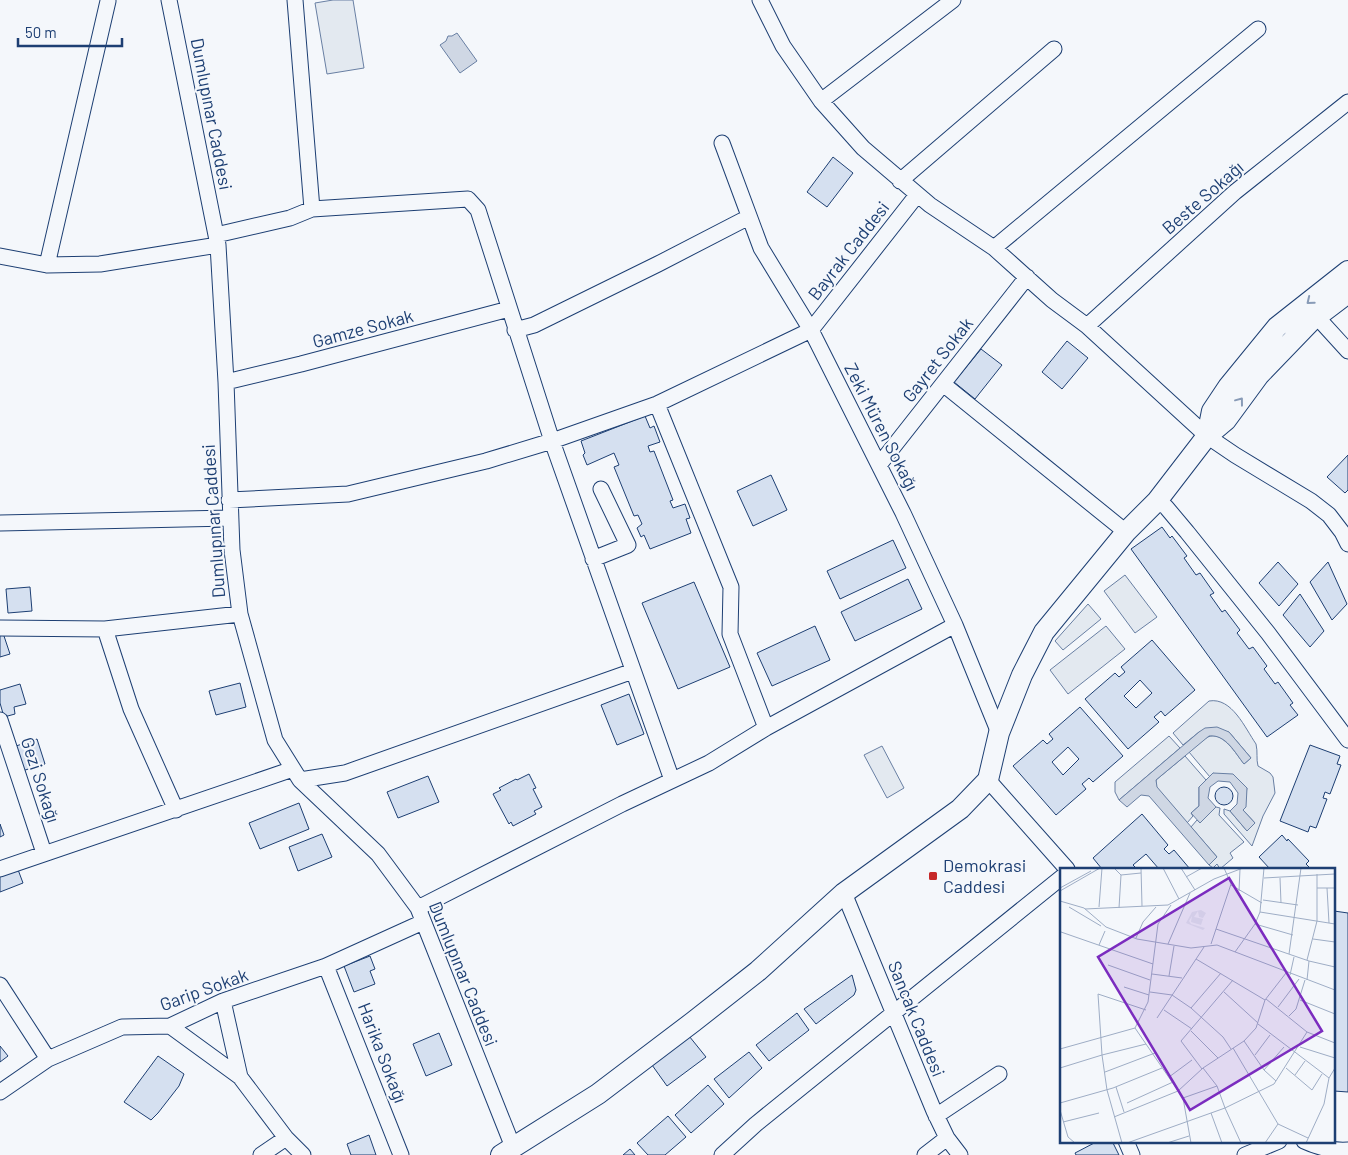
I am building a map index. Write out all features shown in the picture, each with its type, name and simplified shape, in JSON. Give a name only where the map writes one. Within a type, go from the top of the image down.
[{"type":"main road","points":[[1207,436],[1212,411],[1228,387],[1278,327],[1348,271]]},
{"type":"main road","points":[[507,1151],[598,1094],[758,971],[844,893],[960,809],[988,780],[999,733],[1022,674],[1044,632],[1126,532],[1157,501],[1207,436],[1226,420],[1259,375],[1317,317],[1348,293]]},
{"type":"street","points":[[47,264],[109,0]]},
{"type":"street","name":"Dumlupınar Caddesi","points":[[169,0],[217,240],[226,382],[230,518],[240,614],[275,740],[296,774],[378,854],[418,908],[507,1151]]},
{"type":"street","points":[[295,0],[312,208]]},
{"type":"street","points":[[760,0],[783,46],[821,101],[863,148],[916,194],[994,248],[1052,300],[1087,326],[1207,436],[1329,515],[1342,532],[1348,544]]},
{"type":"street","points":[[821,101],[953,0]]},
{"type":"street","points":[[994,248],[1258,29]]},
{"type":"street","points":[[900,181],[1054,49]]},
{"type":"street","name":"Beste Sokağı","points":[[1087,326],[1236,192],[1348,102]]},
{"type":"street","name":"Zeki Müren Sokağı","points":[[722,143],[761,248],[812,330],[879,465],[956,625],[999,733]]},
{"type":"street","name":"Bayrak Caddesi","points":[[812,330],[916,194]]},
{"type":"street","points":[[0,256],[47,264],[100,264],[217,240],[290,218],[312,208],[468,199],[478,210],[552,441],[672,780]]},
{"type":"street","points":[[515,330],[543,321],[749,217]]},
{"type":"street","name":"Gayret Sokak","points":[[879,465],[1027,277]]},
{"type":"street","name":"Gamze Sokak","points":[[226,382],[509,309]]},
{"type":"street","points":[[1317,317],[1348,351]]},
{"type":"street","points":[[229,500],[348,494],[486,461],[552,441],[657,404],[812,330]]},
{"type":"street","points":[[943,384],[1126,532]]},
{"type":"street","points":[[657,404],[731,587],[730,634],[766,728]]},
{"type":"street","points":[[593,559],[628,546],[601,489]]},
{"type":"street","points":[[1157,501],[1166,507],[1268,633],[1348,740]]},
{"type":"street","points":[[0,524],[230,518]]},
{"type":"street","points":[[0,628],[105,629],[240,614]]},
{"type":"street","points":[[418,908],[622,804],[709,763],[766,728],[956,625]]},
{"type":"street","points":[[105,629],[131,709],[176,810]]},
{"type":"street","points":[[0,869],[176,810],[296,774],[345,773],[633,671]]},
{"type":"street","name":"Gezi Sokağı","points":[[0,720],[44,853]]},
{"type":"street","points":[[988,780],[1066,868]]},
{"type":"street","points":[[722,1155],[756,1124],[1060,879]]},
{"type":"street","name":"Sancak Caddesi","points":[[844,893],[936,1116],[947,1138],[960,1155]]},
{"type":"street","name":"Garip Sokak","points":[[0,1092],[48,1059],[122,1027],[170,1026],[223,1000],[256,991],[326,966],[424,922]]},
{"type":"street","name":"Harika Sokağı","points":[[326,966],[401,1155]]},
{"type":"street","points":[[0,985],[48,1059]]},
{"type":"street","points":[[223,1000],[240,1077]]},
{"type":"street","points":[[170,1026],[240,1077],[286,1138],[303,1155]]},
{"type":"street","points":[[936,1116],[999,1074]]},
{"type":"street","points":[[262,1155],[286,1138]]},
{"type":"street","points":[[925,1155],[947,1138]]},
{"type":"street","points":[[1126,1142],[1132,1155]]},
{"type":"street","points":[[1245,1155],[1277,1142]]},
{"type":"street","points":[[1306,1142],[1339,1150],[1348,1150]]},
{"type":"shaded area","points":[[333,0],[353,0],[364,68],[327,74],[315,3]]},
{"type":"shaded area","points":[[457,33],[477,61],[460,73],[440,45],[446,41],[448,36]]},
{"type":"shaded area","points":[[1125,575],[1157,617],[1135,633],[1104,591]]},
{"type":"shaded area","points":[[1088,604],[1101,619],[1063,650],[1055,641]]},
{"type":"shaded area","points":[[1106,626],[1125,649],[1068,694],[1050,670]]},
{"type":"shaded area","points":[[1209,701],[1225,704],[1237,715],[1256,744],[1258,766],[1273,777],[1275,793],[1263,816],[1252,846],[1224,814],[1224,809],[1230,811],[1247,831],[1255,823],[1243,810],[1247,788],[1213,773],[1210,777],[1189,752],[1206,738],[1213,736],[1219,737],[1229,744],[1244,764],[1251,758],[1229,732],[1199,732],[1183,745],[1173,733]]},
{"type":"shaded area","points":[[1217,727],[1229,732],[1251,758],[1244,764],[1225,741],[1215,736],[1209,736],[1156,780],[1157,787],[1217,857],[1209,865],[1149,796],[1141,795],[1127,807],[1119,800],[1199,732],[1205,728]]},
{"type":"shaded area","points":[[1169,736],[1180,748],[1119,800],[1115,792],[1115,782]]},
{"type":"shaded area","points":[[882,746],[904,788],[887,798],[864,755]]},
{"type":"shaded area","points":[[1185,756],[1206,780],[1199,787],[1199,806],[1191,813],[1193,816],[1187,823],[1156,787],[1156,780]]},
{"type":"shaded area","points":[[1213,773],[1233,774],[1247,788],[1246,807],[1243,810],[1255,823],[1247,831],[1230,811],[1237,804],[1238,793],[1230,782],[1218,781],[1210,787],[1208,798],[1216,807],[1200,823],[1191,813],[1199,806],[1199,787]]},
{"type":"shaded area","points":[[1216,807],[1220,808],[1219,815],[1244,842],[1230,853],[1233,858],[1221,868],[1217,864],[1213,868],[1209,865],[1217,857],[1191,827],[1197,820],[1200,823]]},
{"type":"building","points":[[833,157],[853,173],[827,207],[807,192]]},
{"type":"building","points":[[1067,341],[1088,358],[1062,389],[1042,372]]},
{"type":"building","points":[[981,349],[1002,365],[975,399],[954,382]]},
{"type":"building","points":[[645,416],[650,428],[654,426],[660,442],[648,446],[650,452],[654,451],[673,500],[670,501],[673,508],[685,504],[690,518],[686,519],[691,533],[650,549],[644,535],[641,537],[637,528],[642,524],[638,515],[634,516],[614,467],[619,465],[614,453],[587,465],[581,441]]},
{"type":"building","points":[[1348,455],[1348,490],[1345,493],[1327,477]]},
{"type":"building","points":[[771,475],[787,510],[753,526],[737,491]]},
{"type":"building","points":[[1162,527],[1170,538],[1172,536],[1187,556],[1184,558],[1196,575],[1200,573],[1214,593],[1210,595],[1222,612],[1225,610],[1240,630],[1237,633],[1249,649],[1253,647],[1267,666],[1264,669],[1275,684],[1278,682],[1293,703],[1290,705],[1298,715],[1267,737],[1131,549]]},
{"type":"building","points":[[893,540],[906,568],[840,599],[827,571]]},
{"type":"building","points":[[1278,562],[1298,584],[1279,606],[1259,583]]},
{"type":"building","points":[[1328,562],[1347,604],[1332,620],[1310,582]]},
{"type":"building","points":[[908,579],[922,609],[855,641],[841,612]]},
{"type":"building","points":[[694,582],[730,667],[678,689],[642,603]]},
{"type":"building","points":[[30,587],[32,611],[8,613],[6,589]]},
{"type":"building","points":[[1300,594],[1324,631],[1310,647],[1283,615]]},
{"type":"building","points":[[815,626],[830,660],[772,686],[757,653]]},
{"type":"building","points":[[2,630],[10,654],[0,657],[0,631]]},
{"type":"building","points":[[1152,640],[1195,690],[1165,716],[1161,711],[1154,717],[1159,722],[1128,749],[1085,699],[1115,673],[1119,677],[1125,672],[1121,667]],"holes":[[[1140,680],[1152,693],[1136,708],[1124,696]]]},
{"type":"building","points":[[240,683],[246,707],[216,715],[209,691]]},
{"type":"building","points":[[20,684],[26,704],[14,707],[15,714],[4,717],[0,703],[0,690]]},
{"type":"building","points":[[629,694],[644,734],[617,745],[601,705]]},
{"type":"building","points":[[1080,707],[1123,756],[1093,782],[1089,778],[1082,784],[1086,789],[1056,815],[1013,766],[1043,740],[1047,744],[1053,739],[1049,734]],"holes":[[[1068,747],[1079,759],[1063,775],[1052,762]]]},
{"type":"building","points":[[37,739],[45,764],[22,771],[13,747]]},
{"type":"building","points":[[1310,745],[1340,756],[1337,764],[1341,765],[1330,794],[1325,792],[1323,798],[1327,799],[1316,828],[1310,826],[1308,832],[1280,821]]},
{"type":"building","points":[[529,774],[536,788],[533,789],[542,807],[534,811],[536,814],[513,826],[511,822],[509,824],[493,794],[501,790],[499,788]]},
{"type":"building","points":[[428,776],[439,802],[398,818],[387,792]]},
{"type":"building","points":[[1224,787],[1230,790],[1233,796],[1230,802],[1224,805],[1218,802],[1215,796],[1218,790]]},
{"type":"building","points":[[299,803],[309,829],[260,849],[249,823]]},
{"type":"building","points":[[1142,814],[1168,845],[1164,849],[1169,854],[1174,850],[1189,868],[1158,868],[1146,854],[1133,865],[1136,868],[1101,868],[1093,858]]},
{"type":"building","points":[[0,824],[4,835],[0,837]]},
{"type":"building","points":[[322,834],[332,857],[298,871],[289,847]]},
{"type":"building","points":[[1282,835],[1309,861],[1306,864],[1310,868],[1269,868],[1259,857]]},
{"type":"building","points":[[17,867],[23,883],[0,892],[0,874]]},
{"type":"building","points":[[1336,911],[1348,913],[1348,1092],[1336,1091]]},
{"type":"building","points":[[370,956],[375,969],[370,971],[375,984],[354,992],[344,966]]},
{"type":"building","points":[[852,975],[856,990],[854,995],[816,1024],[804,1009]]},
{"type":"building","points":[[797,1013],[809,1030],[769,1061],[756,1045]]},
{"type":"building","points":[[685,1031],[706,1057],[667,1086],[647,1058]]},
{"type":"building","points":[[439,1033],[452,1065],[426,1076],[413,1044]]},
{"type":"building","points":[[0,1046],[8,1056],[0,1062]]},
{"type":"building","points":[[749,1052],[762,1068],[729,1098],[714,1079]]},
{"type":"building","points":[[158,1056],[184,1074],[179,1086],[151,1120],[124,1102]]},
{"type":"building","points":[[708,1085],[724,1104],[691,1133],[675,1115]]},
{"type":"building","points":[[668,1116],[686,1137],[665,1155],[648,1155],[637,1143]]},
{"type":"building","points":[[369,1135],[376,1155],[351,1155],[347,1144]]},
{"type":"building","points":[[1096,1142],[1112,1142],[1119,1155],[1076,1155],[1075,1153]]},
{"type":"building","points":[[630,1149],[635,1155],[623,1155]]},
{"type":"place","name":"Demokrasi Caddesi","points":[[933,876]]}]
